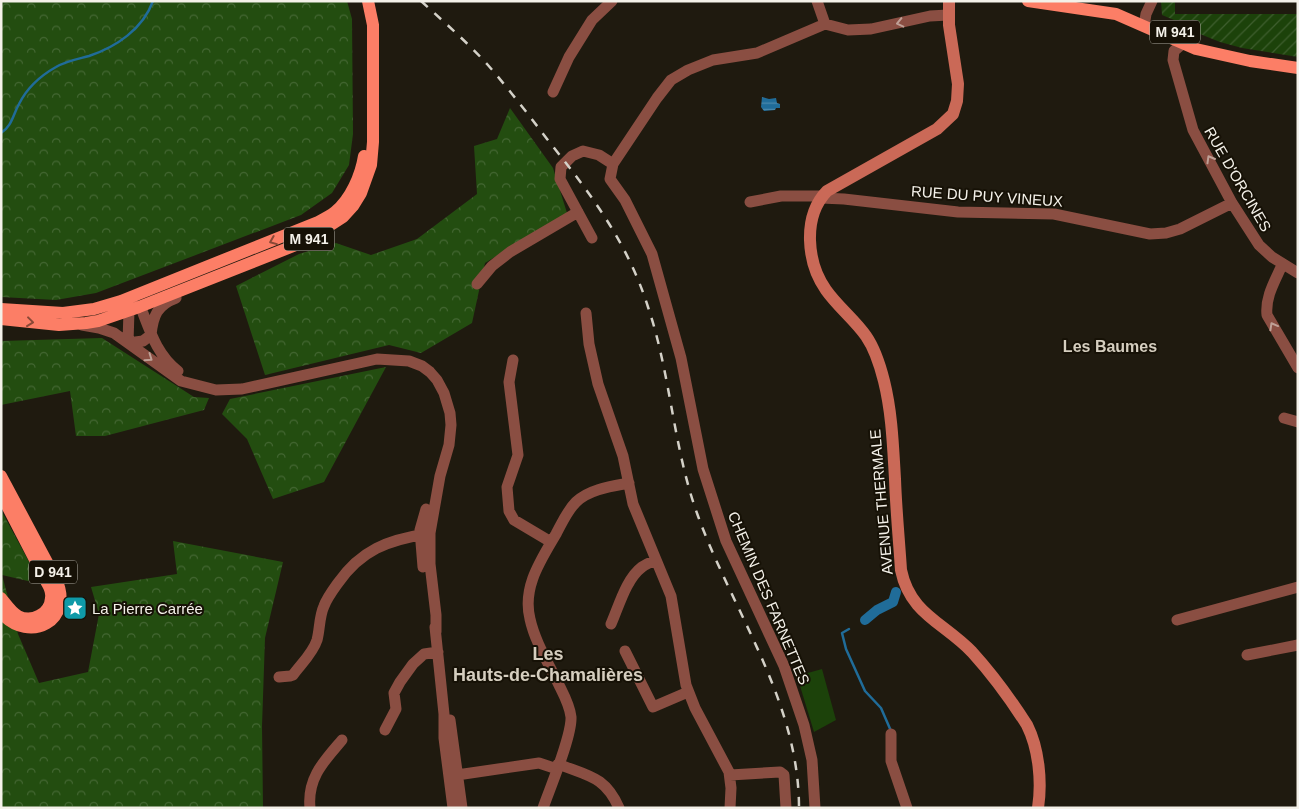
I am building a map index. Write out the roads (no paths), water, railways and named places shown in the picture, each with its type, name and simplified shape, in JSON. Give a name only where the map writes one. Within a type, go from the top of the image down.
[{"type":"main road","name":"M 941","points":[[1,309],[63,313],[83,311],[106,305],[318,222],[336,211],[349,195],[357,180],[362,166],[366,142],[366,30],[361,1]]},
{"type":"main road","name":"M 941","points":[[1,319],[59,325],[98,321],[306,241],[343,218],[361,193],[371,165],[373,78],[372,25],[368,1]]},
{"type":"main road","points":[[822,197],[840,183],[937,129],[953,114],[957,102],[958,84],[948,15],[949,1]]},
{"type":"main road","name":"M 941","points":[[1028,1],[1105,11],[1190,39],[1219,54]]},
{"type":"main road","name":"M 941","points":[[1144,23],[1182,44],[1196,49],[1250,62],[1298,68]]},
{"type":"main road","name":"AVENUE THERMALE","points":[[822,197],[814,210],[810,234],[811,249],[817,272],[825,289],[861,329],[871,344],[878,360],[887,394],[893,442],[901,570],[906,587],[920,608],[960,640],[981,662],[1028,725],[1036,751],[1039,783],[1038,808]]},
{"type":"main road","name":"D 941","points":[[1,476],[60,587],[62,597],[54,617],[46,618],[51,591],[1,494]]},
{"type":"main road","points":[[1,598],[13,612],[23,618],[46,618]]},
{"type":"main road","points":[[1,613],[15,624],[24,628],[37,628],[46,618]]},
{"type":"street","points":[[553,92],[569,57],[592,20],[612,1]]},
{"type":"street","points":[[817,1],[825,24]]},
{"type":"street","points":[[1144,23],[1152,1]]},
{"type":"street","points":[[592,238],[560,178],[561,167],[572,156],[583,151],[599,155],[613,164],[656,98],[672,80],[688,70],[714,60],[757,53],[825,24],[848,30],[871,29],[930,16],[948,15]]},
{"type":"street","name":"RUE D'ORCINES","points":[[1182,44],[1174,51],[1173,60],[1193,130],[1232,203],[1259,245],[1282,265],[1298,273]]},
{"type":"street","name":"CHEMIN DES FARNETTES","points":[[613,164],[610,179],[624,200],[652,254],[681,358],[704,469],[726,541],[784,666],[804,725],[812,760],[815,808]]},
{"type":"street","name":"RUE DU PUY VINEUX","points":[[750,202],[781,196],[822,197],[958,212],[1054,214],[1150,234],[1166,233],[1180,229],[1232,203]]},
{"type":"street","points":[[477,284],[492,266],[510,252],[578,212]]},
{"type":"street","points":[[128,343],[143,341],[151,335],[155,317],[165,302],[258,266],[306,241]]},
{"type":"street","points":[[106,305],[135,307],[208,274],[247,251]]},
{"type":"street","points":[[1282,265],[1269,294],[1266,307],[1267,315],[1298,368]]},
{"type":"street","points":[[135,307],[168,362],[195,385]]},
{"type":"street","points":[[128,343],[135,307]]},
{"type":"street","points":[[586,313],[594,370],[623,456],[633,504],[673,604],[682,667],[688,692],[730,775],[730,808]]},
{"type":"street","points":[[74,324],[107,330],[182,381],[216,390],[263,385],[364,361],[394,359],[414,362],[426,369],[437,380],[444,393],[450,412],[451,438],[440,476],[431,491],[425,534],[426,591],[430,601],[436,632],[444,714],[444,738],[453,808]]},
{"type":"street","points":[[513,360],[509,382],[518,455],[507,487],[509,511],[514,520],[551,542]]},
{"type":"street","points":[[1284,418],[1298,422]]},
{"type":"street","points":[[543,808],[568,735],[571,715],[566,698],[529,618],[529,592],[534,572],[567,514],[580,499],[602,489],[629,483]]},
{"type":"street","points":[[279,677],[293,675],[312,650],[316,641],[324,605],[341,578],[352,566],[368,552],[380,546],[398,539],[425,534]]},
{"type":"street","points":[[611,624],[635,574],[643,566],[656,560]]},
{"type":"street","points":[[1177,620],[1298,587]]},
{"type":"street","points":[[1247,655],[1298,645]]},
{"type":"street","points":[[625,651],[653,707],[688,692]]},
{"type":"street","points":[[385,730],[396,709],[394,693],[400,682],[413,664],[424,654],[438,652]]},
{"type":"street","points":[[441,686],[447,698],[462,808]]},
{"type":"street","points":[[890,734],[891,762],[908,808]]},
{"type":"street","points":[[310,808],[312,781],[323,762],[342,740]]},
{"type":"street","points":[[457,775],[539,763],[590,776],[610,790],[619,808]]},
{"type":"street","points":[[730,775],[780,772],[784,775],[786,808]]},
{"type":"water","points":[[762,97],[776,98],[780,108],[764,111],[761,107]]},
{"type":"waterway","points":[[1,133],[10,124],[19,104],[39,78],[60,65],[109,48],[127,36],[143,20],[153,1]]},
{"type":"waterway","points":[[865,620],[877,610],[893,602],[896,592]]},
{"type":"waterway","points":[[849,629],[842,633],[846,649],[865,691],[881,708],[891,731]]},
{"type":"railway","points":[[421,1],[495,73],[592,198],[606,218],[629,260],[648,307],[656,333],[677,438],[698,516],[712,552],[762,658],[788,731],[796,769],[799,808]]},
{"type":"place","name":"La Pierre Carrée","points":[[75,608]]},
{"type":"district","name":"Les Baumes","points":[[1110,346]]},
{"type":"district","name":"Les Hauts-de-Chamalières","points":[[548,664]]}]
